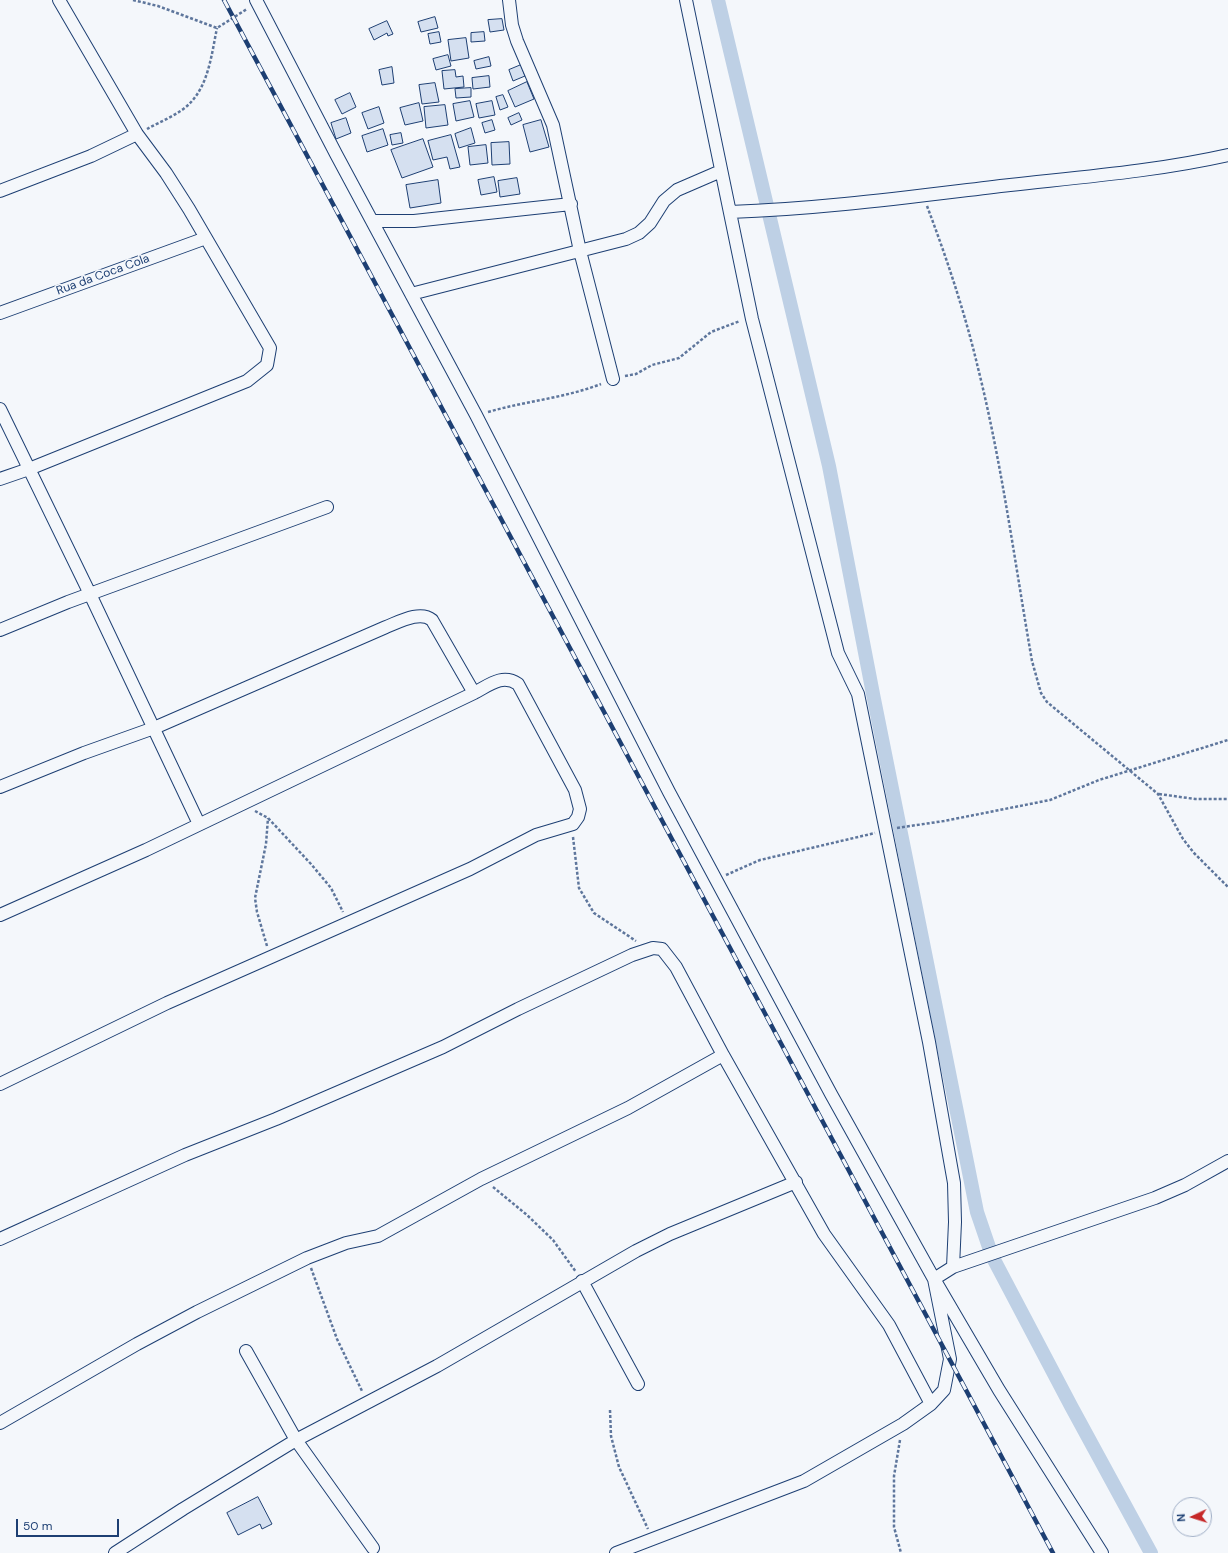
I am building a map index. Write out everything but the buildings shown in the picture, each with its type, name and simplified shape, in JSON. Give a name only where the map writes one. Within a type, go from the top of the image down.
[{"type":"street","points":[[0,479],[29,469],[247,381],[266,365],[270,348],[166,173],[137,134],[59,0]]},
{"type":"street","points":[[509,0],[512,25],[517,41],[553,125],[580,251],[613,379]]},
{"type":"street","points":[[686,0],[752,319],[838,653],[858,694],[929,1042],[954,1183],[955,1222],[953,1268]]},
{"type":"street","points":[[257,2],[476,415],[715,879],[831,1094],[934,1279],[1011,1410],[1102,1553]]},
{"type":"street","points":[[0,190],[91,156],[137,134]]},
{"type":"street","points":[[730,212],[790,210],[923,196],[1144,169],[1228,155]]},
{"type":"street","points":[[411,294],[610,244],[639,233],[650,223],[670,195],[682,187],[721,171]]},
{"type":"street","points":[[372,221],[414,221],[571,204]]},
{"type":"street","name":"Rua da Coca Cola","points":[[0,313],[206,238]]},
{"type":"street","points":[[0,409],[199,824]]},
{"type":"street","points":[[0,630],[90,594],[327,507]]},
{"type":"street","points":[[0,787],[84,753],[154,728],[409,618],[426,616],[432,620],[474,693]]},
{"type":"street","points":[[0,915],[146,850],[327,762],[406,727],[499,680],[512,680],[518,684],[575,790],[580,809],[578,817],[573,824],[536,835],[470,869],[153,1009],[0,1084]]},
{"type":"street","points":[[0,1239],[185,1155],[407,1063],[518,1008],[648,949],[662,949],[668,954],[723,1055],[829,1240],[889,1325],[931,1404]]},
{"type":"street","points":[[0,1423],[137,1344],[197,1312],[307,1258],[340,1245],[378,1236],[481,1179],[628,1108],[723,1055]]},
{"type":"street","points":[[934,1279],[953,1268],[1155,1198],[1185,1186],[1228,1161]]},
{"type":"street","points":[[115,1553],[183,1509],[296,1440],[482,1340],[582,1281],[670,1234],[796,1182]]},
{"type":"street","points":[[616,1553],[804,1481],[903,1424],[931,1404],[944,1390],[950,1359],[934,1279]]},
{"type":"street","points":[[582,1281],[638,1384]]},
{"type":"street","points":[[246,1351],[296,1440],[373,1548]]},
{"type":"path","points":[[132,0],[158,6],[217,28]]},
{"type":"path","points":[[137,134],[175,114],[192,102],[202,86],[212,57],[217,28],[257,2]]},
{"type":"path","points":[[923,196],[955,287],[978,369],[998,463],[1032,661],[1041,693],[1055,710],[1100,744],[1158,794],[1183,839],[1194,853],[1228,887]]},
{"type":"path","points":[[715,879],[760,860],[886,830],[944,821],[1050,800],[1130,770],[1228,740]]},
{"type":"path","points":[[1158,794],[1194,799],[1228,799]]},
{"type":"path","points":[[242,804],[268,818],[331,888],[349,923]]},
{"type":"path","points":[[268,818],[266,844],[255,898],[257,912],[266,945],[275,956]]},
{"type":"path","points":[[573,824],[574,852],[579,888],[594,912],[648,949]]},
{"type":"path","points":[[481,1179],[527,1214],[553,1240],[582,1281]]},
{"type":"path","points":[[307,1258],[337,1339],[368,1402]]},
{"type":"path","points":[[610,1410],[612,1436],[619,1467],[653,1539]]},
{"type":"path","points":[[901,1553],[894,1527],[894,1476],[903,1424]]},
{"type":"waterway","points":[[718,0],[829,466],[873,694],[977,1212],[992,1256],[1151,1553]]},
{"type":"railway","points":[[224,0],[1053,1553]]}]
